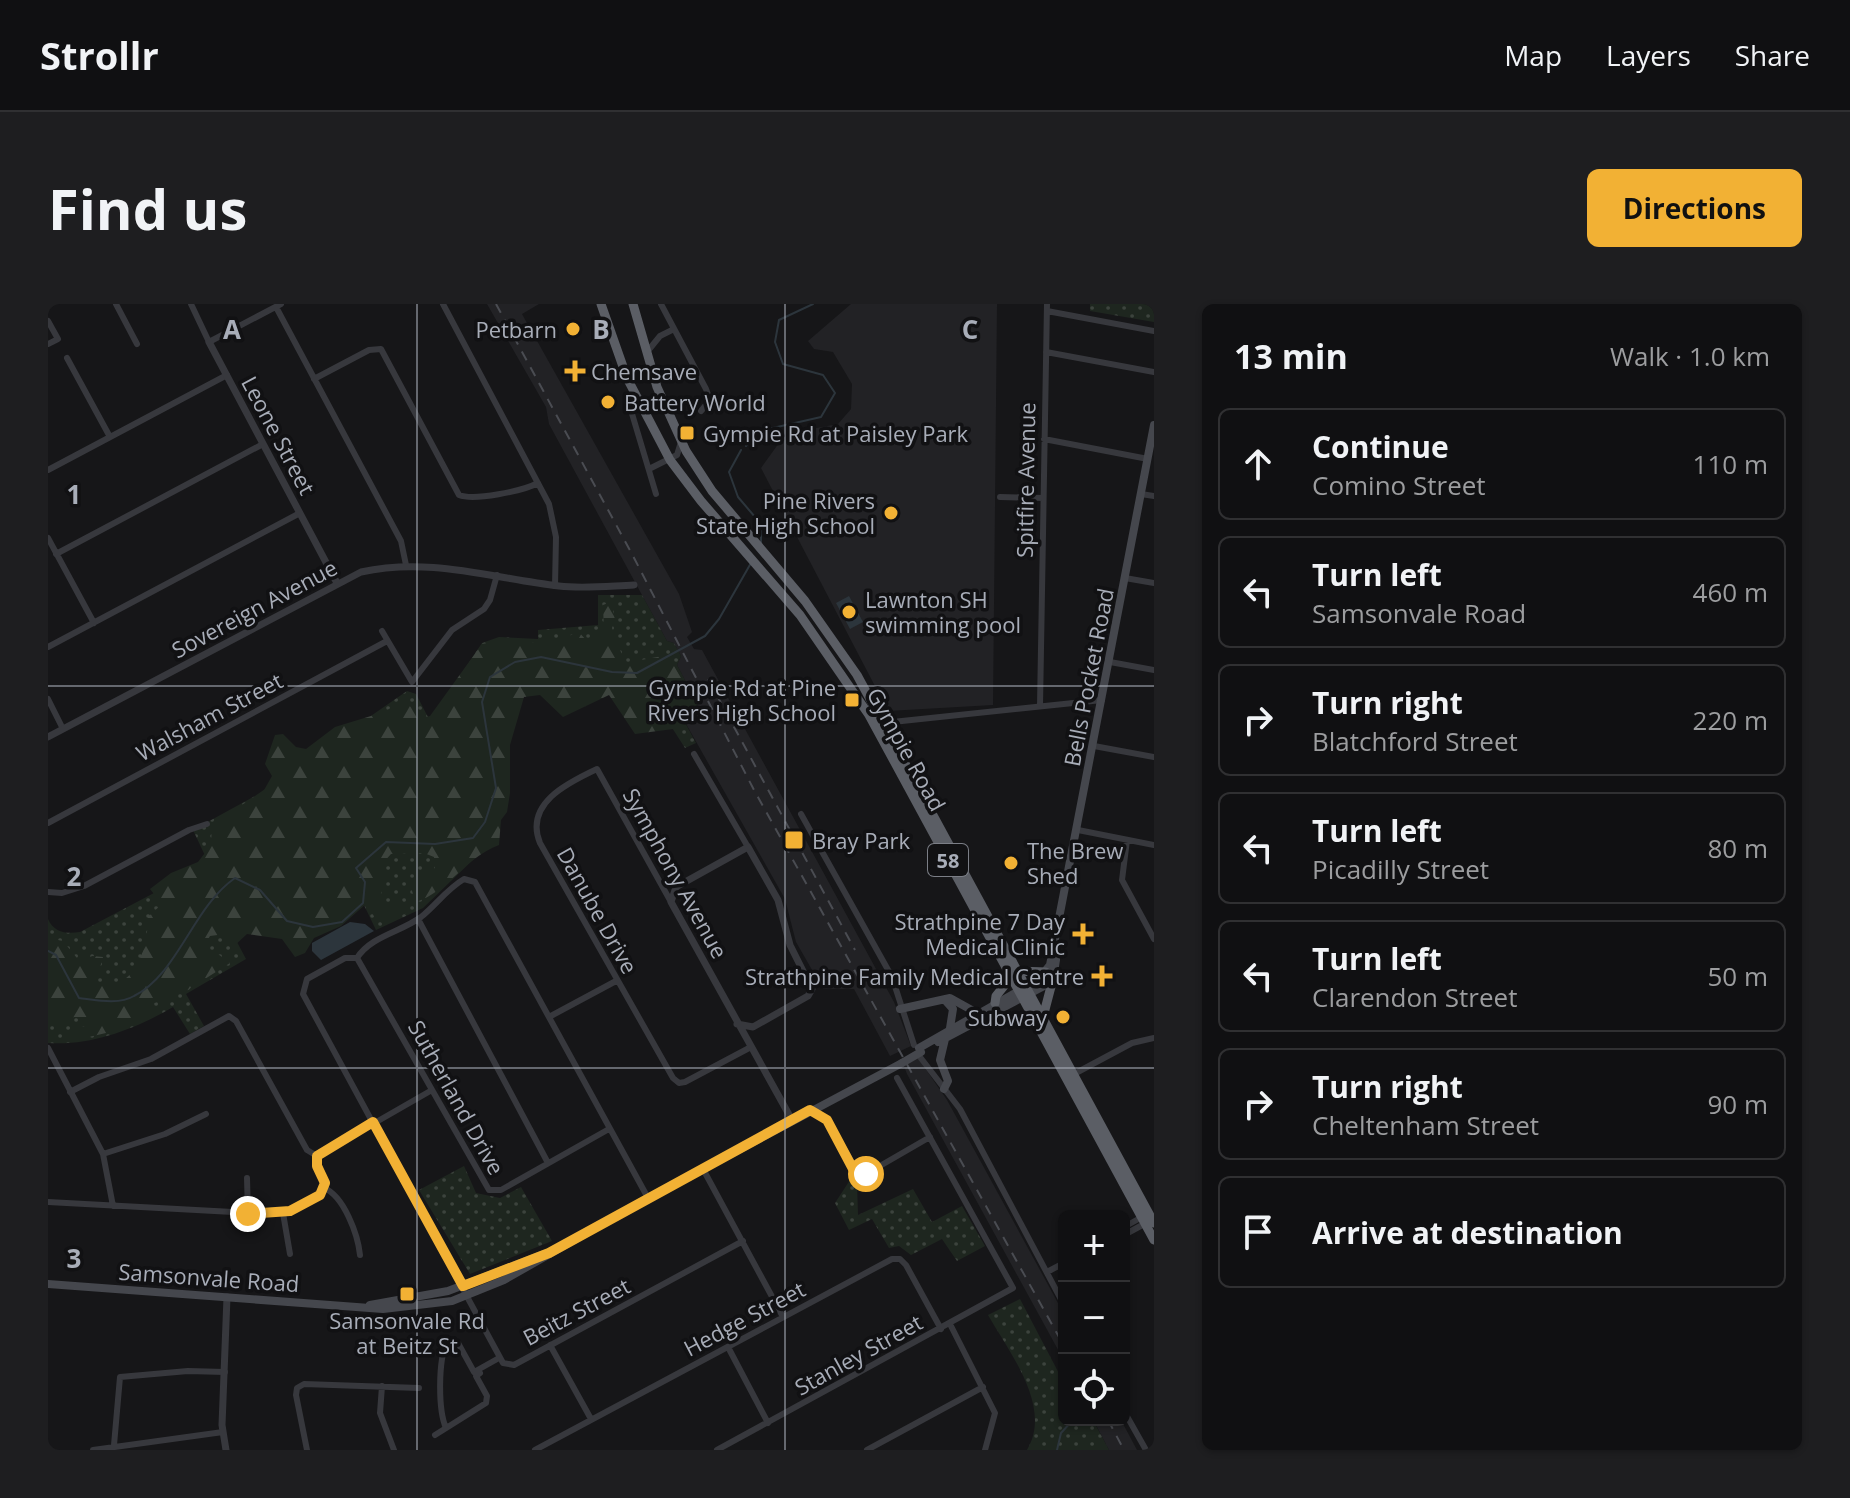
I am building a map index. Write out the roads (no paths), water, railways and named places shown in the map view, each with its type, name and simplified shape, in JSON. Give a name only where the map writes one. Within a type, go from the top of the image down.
[{"type":"highway","name":"Gympie Road","points":[[601,304],[635,396],[670,460],[823,644],[880,724]]},
{"type":"highway","name":"Gympie Road","points":[[633,304],[662,400],[681,442],[712,491],[832,638],[1148,1219]]},
{"type":"highway","points":[[995,1003],[996,996],[1015,974],[1049,976],[1043,1017]]},
{"type":"highway","name":"Gympie Road","points":[[1024,991],[1043,1017],[1074,1074],[1148,1219],[1154,1240]]},
{"type":"main road","name":"Bells Pocket Road","points":[[1049,976],[1154,425]]},
{"type":"main road","points":[[1024,991],[1049,976]]},
{"type":"main road","name":"Samsonvale Road","points":[[948,1033],[995,1003],[1024,991]]},
{"type":"main road","name":"Samsonvale Road","points":[[48,1284],[367,1306],[418,1307],[467,1296],[504,1280],[818,1107],[824,1099],[1024,991]]},
{"type":"main road","points":[[944,1089],[947,1079],[940,1060],[953,1009],[945,1000]]},
{"type":"main road","points":[[900,1009],[955,1000],[977,1013]]},
{"type":"main road","name":"Samsonvale Road","points":[[367,1306],[419,1298],[463,1286],[549,1253]]},
{"type":"street","points":[[116,304],[137,344]]},
{"type":"street","name":"Leone Street","points":[[191,304],[337,583]]},
{"type":"street","points":[[443,304],[538,483],[555,526],[555,586]]},
{"type":"street","points":[[661,304],[709,396],[709,404],[701,411]]},
{"type":"street","points":[[209,342],[279,306],[314,379],[404,547],[406,565]]},
{"type":"street","points":[[1047,308],[1154,331]]},
{"type":"street","name":"Spitfire Avenue","points":[[1040,706],[1047,308]]},
{"type":"street","points":[[48,321],[58,339],[48,344]]},
{"type":"street","points":[[647,352],[660,336],[674,329]]},
{"type":"street","points":[[641,331],[660,336]]},
{"type":"street","points":[[314,379],[378,345],[459,495],[473,497],[538,483]]},
{"type":"street","points":[[1046,352],[1154,372]]},
{"type":"street","points":[[67,358],[110,437]]},
{"type":"street","points":[[48,470],[227,375]]},
{"type":"street","name":"Gympie Road","points":[[635,396],[630,407],[656,494]]},
{"type":"street","points":[[1044,439],[1148,459]]},
{"type":"street","points":[[649,469],[679,453],[681,442]]},
{"type":"street","points":[[56,554],[263,444]]},
{"type":"street","points":[[1141,494],[1154,496]]},
{"type":"street","points":[[1000,497],[1043,498]]},
{"type":"street","points":[[48,647],[300,513]]},
{"type":"street","points":[[48,538],[94,623]]},
{"type":"street","name":"Sovereign Avenue","points":[[48,737],[361,572],[406,565],[454,567],[555,586],[634,585]]},
{"type":"street","points":[[772,582],[780,571]]},
{"type":"street","points":[[382,631],[412,682],[452,630],[484,609],[497,575]]},
{"type":"street","points":[[1125,578],[1154,583]]},
{"type":"street","name":"Walsham Street","points":[[48,823],[387,641]]},
{"type":"street","points":[[1110,662],[1154,670]]},
{"type":"street","points":[[48,699],[63,729]]},
{"type":"street","points":[[880,724],[1102,700]]},
{"type":"street","points":[[1094,746],[1154,757]]},
{"type":"street","points":[[694,754],[778,900],[790,945],[812,989],[808,996],[753,1027],[737,1024]]},
{"type":"street","name":"Symphony Avenue","points":[[597,769],[792,1120]]},
{"type":"street","name":"Danube Drive","points":[[597,769],[544,802],[536,825],[537,835],[616,981],[673,1078],[679,1083],[749,1045]]},
{"type":"street","points":[[801,814],[888,969],[900,1009],[918,1050],[960,1109],[1058,1293]]},
{"type":"street","points":[[48,892],[72,891],[189,830],[207,824]]},
{"type":"street","points":[[1078,830],[1154,845]]},
{"type":"street","points":[[1127,840],[1122,880],[1154,939]]},
{"type":"street","points":[[659,880],[667,887],[676,887],[748,847]]},
{"type":"street","points":[[357,958],[366,947],[418,919],[464,879],[475,882],[648,1198]]},
{"type":"street","points":[[671,902],[676,887]]},
{"type":"street","points":[[418,919],[548,1163]]},
{"type":"street","name":"Beitz Street","points":[[357,958],[345,958],[307,979],[302,987],[500,1359],[514,1365],[743,1241]]},
{"type":"street","name":"Sutherland Drive","points":[[357,958],[489,1190],[501,1190],[609,1129]]},
{"type":"street","points":[[549,1017],[616,981]]},
{"type":"street","points":[[70,1092],[99,1077],[151,1059],[229,1016],[236,1021],[307,1150],[317,1156],[324,1188],[338,1200],[357,1236],[360,1255]]},
{"type":"street","points":[[749,1045],[753,1027]]},
{"type":"street","points":[[1074,1074],[1132,1043],[1154,1038]]},
{"type":"street","points":[[48,1048],[103,1154],[113,1206]]},
{"type":"street","points":[[818,1107],[859,1174],[866,1174],[930,1137],[897,1078]]},
{"type":"street","points":[[317,1156],[432,1090]]},
{"type":"street","points":[[818,1107],[827,1120]]},
{"type":"street","points":[[103,1154],[165,1134],[206,1114]]},
{"type":"street","name":"Stanley Street","points":[[717,1450],[1014,1287],[930,1137]]},
{"type":"street","points":[[703,1169],[783,1317]]},
{"type":"street","points":[[247,1178],[248,1214]]},
{"type":"street","points":[[48,1202],[248,1214],[283,1213],[320,1195],[324,1188]]},
{"type":"street","points":[[283,1213],[290,1254]]},
{"type":"street","points":[[1130,1231],[1148,1219]]},
{"type":"street","name":"Hedge Street","points":[[535,1450],[892,1259],[900,1259],[941,1329]]},
{"type":"street","points":[[1047,1272],[1058,1266]]},
{"type":"street","points":[[226,1450],[223,1432],[227,1297]]},
{"type":"street","points":[[950,1324],[995,1413],[985,1450]]},
{"type":"street","points":[[446,1428],[441,1419],[440,1383],[447,1342],[458,1343],[474,1372],[500,1359]]},
{"type":"street","points":[[550,1345],[591,1419]]},
{"type":"street","points":[[728,1347],[768,1423]]},
{"type":"street","points":[[435,1435],[486,1403],[487,1396],[476,1376],[500,1359]]},
{"type":"street","points":[[114,1445],[120,1377],[188,1371],[225,1372]]},
{"type":"street","points":[[307,1450],[297,1388],[304,1384],[419,1388]]},
{"type":"street","points":[[382,1386],[380,1413],[394,1450]]},
{"type":"street","points":[[867,1450],[983,1387]]},
{"type":"street","points":[[1130,1422],[1146,1450]]},
{"type":"street","points":[[93,1450],[223,1432]]},
{"type":"waterway","points":[[746,446],[764,430],[821,417],[835,393],[823,375],[783,364],[775,342],[779,320],[813,304]]},
{"type":"waterway","points":[[741,450],[729,472],[738,497],[761,524],[761,543]]},
{"type":"waterway","points":[[48,951],[56,955],[79,998],[114,1001],[128,999],[149,986],[174,957],[220,890],[235,878],[260,890],[287,921],[313,927],[342,922],[363,903],[365,882],[356,868],[386,842],[435,844],[473,838],[485,822],[496,788],[482,702],[490,677],[515,662],[541,657],[612,672],[637,673],[705,636],[719,619],[751,563]]},
{"type":"waterway","points":[[1057,1450],[1061,1433],[1067,1426]]},
{"type":"railway","points":[[496,304],[632,554],[754,790],[1058,1335]]},
{"type":"railway","points":[[708,679],[855,950]]},
{"type":"railway","points":[[1111,1426],[1124,1450]]},
{"type":"place","name":"Petbarn","points":[[573,329]]},
{"type":"place","name":"Chemsave","points":[[575,371]]},
{"type":"place","name":"Battery World","points":[[608,402]]},
{"type":"place","name":"Gympie Rd at Paisley Park","points":[[687,433]]},
{"type":"place","name":"Pine Rivers State High School","points":[[891,513]]},
{"type":"place","name":"Lawnton SH swimming pool","points":[[849,612]]},
{"type":"place","name":"Gympie Rd at Pine Rivers High School","points":[[852,700]]},
{"type":"place","name":"Bray Park","points":[[794,840]]},
{"type":"place","name":"The Brew Shed","points":[[1011,863]]},
{"type":"place","name":"Strathpine 7 Day Medical Clinic","points":[[1083,934]]},
{"type":"place","name":"Strathpine Family Medical Centre","points":[[1102,976]]},
{"type":"place","name":"Subway","points":[[1063,1017]]},
{"type":"place","name":"Samsonvale Rd at Beitz St","points":[[407,1294]]}]
